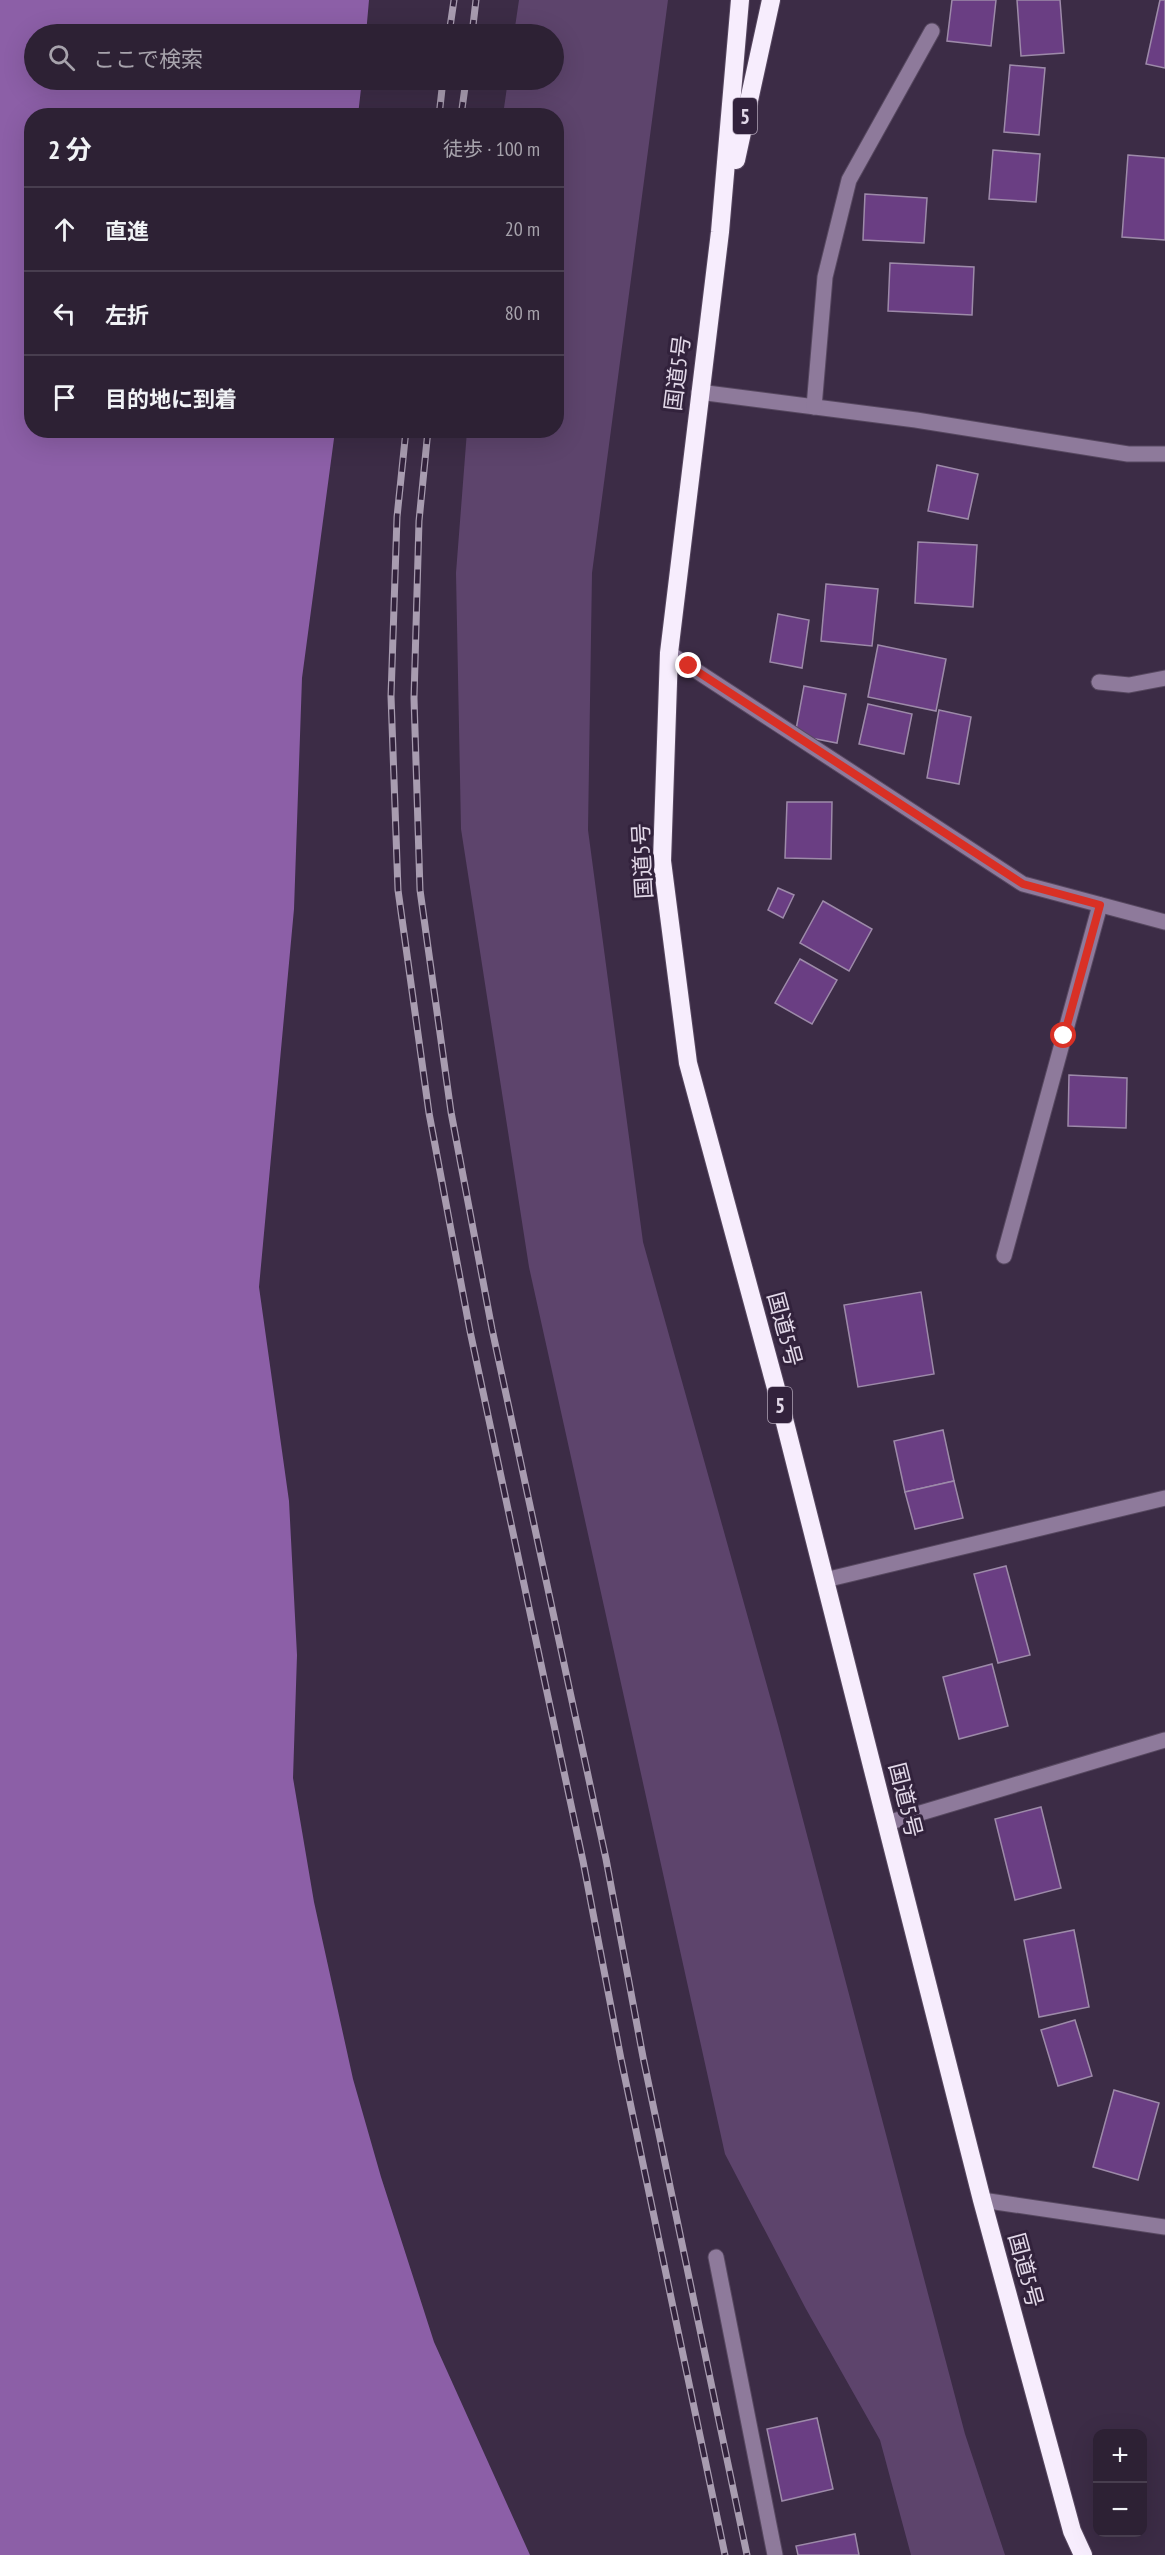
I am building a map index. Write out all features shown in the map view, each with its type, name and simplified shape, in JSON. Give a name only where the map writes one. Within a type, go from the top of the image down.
[{"type":"highway","name":"国道5号","points":[[740,0],[720,232],[669,653],[662,861],[688,1063],[825,1580],[982,2200],[1072,2531],[1083,2555]]},
{"type":"highway","name":"国道5号","points":[[720,232],[771,0]]},
{"type":"street","points":[[814,407],[825,277],[849,180],[932,31]]},
{"type":"street","points":[[699,392],[916,420],[1128,454],[1165,454]]},
{"type":"street","points":[[669,653],[1023,884],[1165,922]]},
{"type":"street","points":[[1099,682],[1129,685],[1165,678]]},
{"type":"street","points":[[1004,1256],[1100,905]]},
{"type":"street","points":[[825,1580],[1165,1498]]},
{"type":"street","points":[[887,1823],[1165,1740]]},
{"type":"street","points":[[982,2200],[1165,2227]]},
{"type":"street","points":[[716,2257],[775,2555]]},
{"type":"shaded area","points":[[0,0],[369,0],[367,24],[24,24],[24,90],[361,90],[359,108],[24,108],[24,438],[334,438],[302,678],[294,909],[259,1287],[289,1501],[297,1655],[293,1778],[314,1902],[353,2079],[381,2177],[434,2342],[530,2555],[0,2555]]},
{"type":"shaded area","points":[[519,0],[668,0],[592,573],[588,830],[643,1242],[778,1725],[965,2434],[1005,2555],[911,2555],[880,2440],[806,2309],[725,2154],[529,1267],[461,829],[456,573],[466,438],[564,438],[564,108],[504,108],[507,90],[564,90],[564,24],[515,24]]},
{"type":"building","points":[[952,0],[996,0],[991,46],[947,41]]},
{"type":"building","points":[[1017,0],[1060,0],[1064,53],[1021,56]]},
{"type":"building","points":[[1160,0],[1165,0],[1165,68],[1146,64]]},
{"type":"building","points":[[1010,65],[1045,68],[1039,135],[1004,132]]},
{"type":"building","points":[[993,150],[1040,154],[1036,202],[989,199]]},
{"type":"building","points":[[1128,155],[1165,158],[1165,240],[1122,237]]},
{"type":"building","points":[[865,194],[927,198],[924,243],[863,240]]},
{"type":"building","points":[[890,263],[974,267],[972,315],[888,311]]},
{"type":"building","points":[[937,465],[978,474],[968,519],[928,511]]},
{"type":"building","points":[[918,542],[977,545],[973,607],[915,603]]},
{"type":"building","points":[[826,584],[878,589],[872,646],[821,641]]},
{"type":"building","points":[[778,614],[809,620],[802,668],[770,662]]},
{"type":"building","points":[[878,645],[946,659],[936,711],[868,697]]},
{"type":"building","points":[[804,686],[846,694],[837,743],[795,735]]},
{"type":"building","points":[[868,704],[912,714],[904,754],[859,744]]},
{"type":"building","points":[[939,710],[971,717],[959,784],[927,778]]},
{"type":"building","points":[[787,802],[832,802],[831,859],[785,858]]},
{"type":"building","points":[[778,888],[794,895],[783,918],[768,910]]},
{"type":"building","points":[[823,901],[872,929],[849,971],[800,943]]},
{"type":"building","points":[[800,959],[837,980],[812,1024],[775,1003]]},
{"type":"building","points":[[1069,1075],[1127,1078],[1126,1128],[1068,1126]]},
{"type":"building","points":[[921,1292],[934,1374],[858,1387],[844,1305]]},
{"type":"building","points":[[943,1430],[954,1481],[905,1492],[894,1441]]},
{"type":"building","points":[[954,1481],[963,1518],[915,1529],[905,1492]]},
{"type":"building","points":[[1006,1566],[1030,1655],[998,1663],[974,1574]]},
{"type":"building","points":[[992,1664],[1008,1726],[959,1739],[943,1677]]},
{"type":"building","points":[[1041,1807],[1061,1888],[1015,1900],[995,1819]]},
{"type":"building","points":[[1074,1930],[1089,2007],[1039,2017],[1024,1940]]},
{"type":"building","points":[[1075,2020],[1092,2076],[1058,2086],[1041,2030]]},
{"type":"building","points":[[1114,2090],[1159,2103],[1138,2180],[1093,2167]]},
{"type":"building","points":[[817,2418],[833,2489],[782,2501],[767,2429]]},
{"type":"building","points":[[855,2534],[859,2555],[798,2555],[796,2546]]},
{"type":"railway","points":[[450,24],[454,0]]},
{"type":"railway","points":[[473,24],[476,0]]},
{"type":"railway","points":[[440,108],[442,90]]},
{"type":"railway","points":[[462,108],[465,90]]},
{"type":"railway","points":[[405,438],[397,517],[391,696],[398,890],[429,1113],[470,1331],[583,1861],[621,2059],[725,2555]]},
{"type":"railway","points":[[427,438],[419,521],[414,698],[420,890],[451,1112],[492,1329],[606,1859],[643,2057],[747,2555]]},
{"type":"route","points":[[689,666],[1023,884],[1100,905],[1064,1036]]}]
